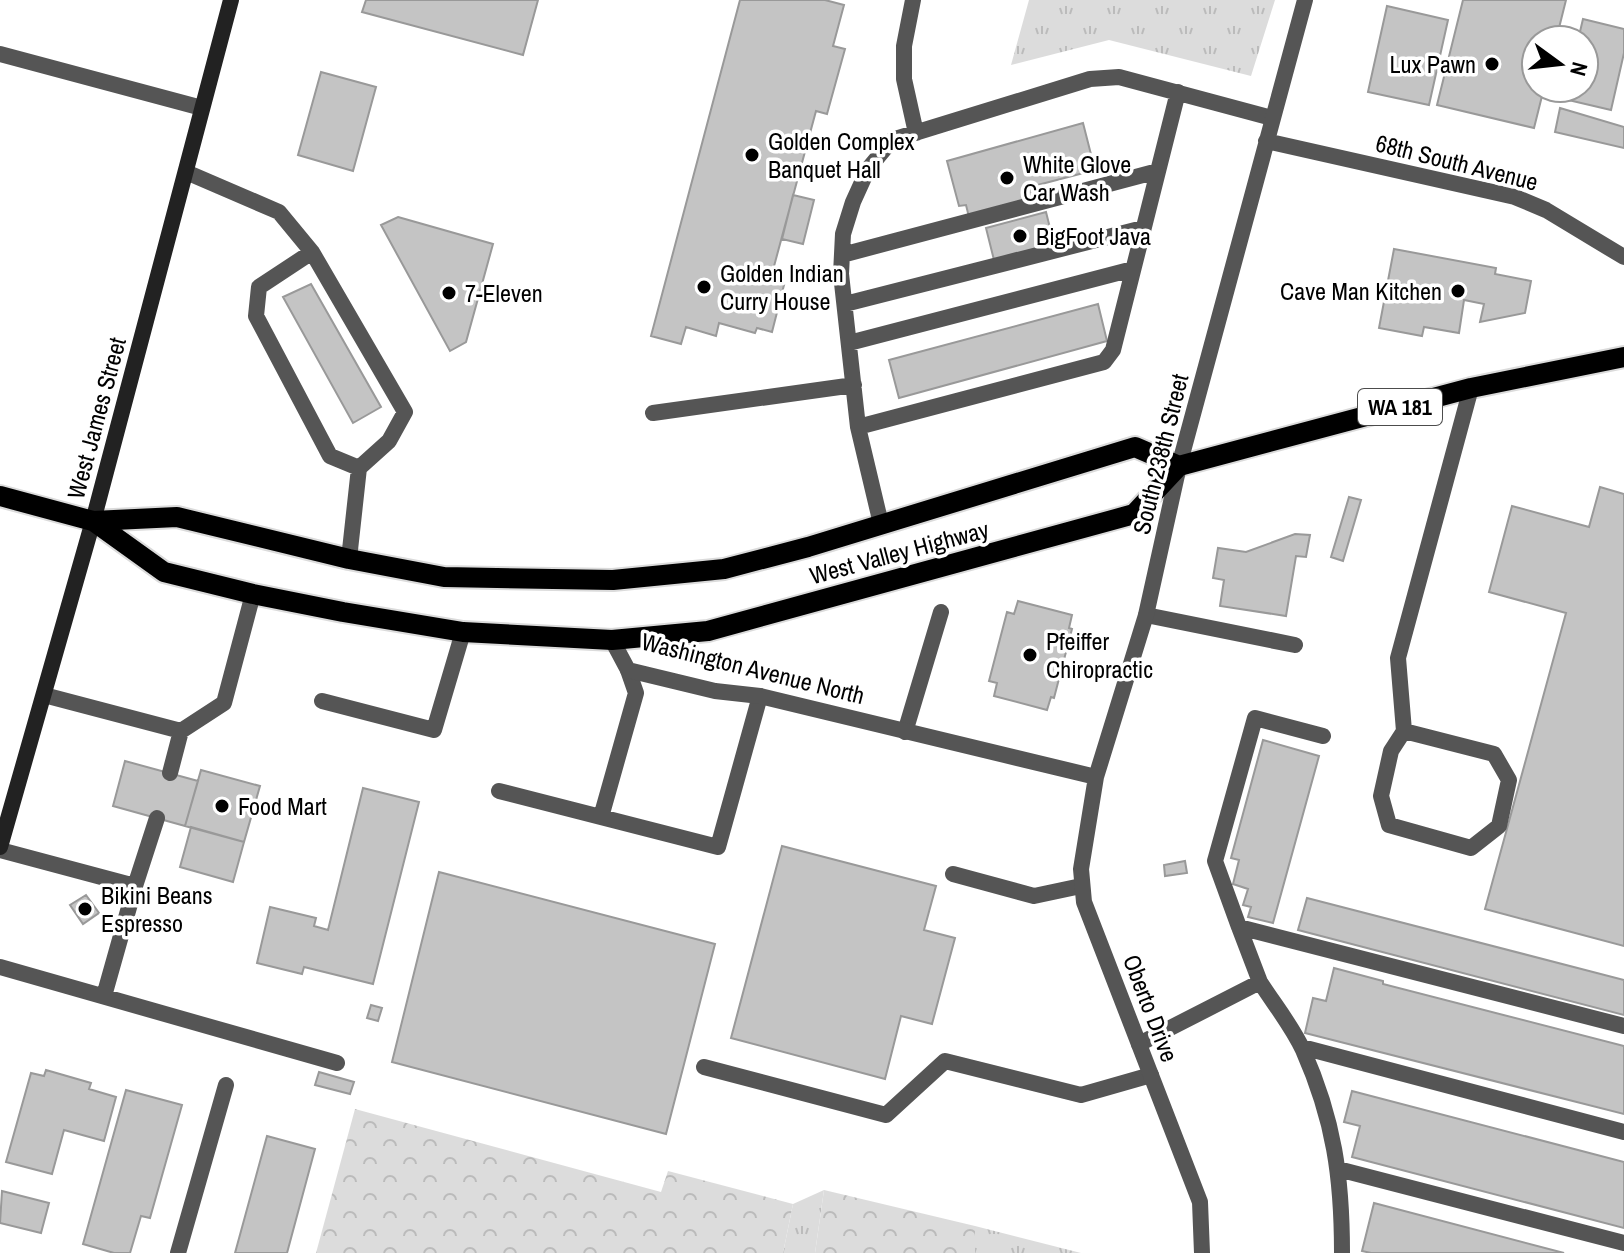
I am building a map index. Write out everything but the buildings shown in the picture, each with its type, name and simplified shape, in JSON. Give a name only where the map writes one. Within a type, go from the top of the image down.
[{"type":"main road","name":"WA 181","points":[[1179,466],[1471,388],[1624,357]]},
{"type":"main road","name":"West Valley Highway","points":[[612,640],[708,631],[1134,514],[1179,466],[1135,447],[808,547],[724,569],[613,580]]},
{"type":"main road","name":"Washington Avenue North","points":[[0,496],[93,521],[177,517],[349,559],[444,577],[613,580]]},
{"type":"main road","name":"Washington Avenue North","points":[[93,521],[164,572],[253,594],[463,632],[612,640]]},
{"type":"street","name":"West James Street","points":[[0,848],[93,521],[231,0]]},
{"type":"street","points":[[913,0],[904,46],[904,79],[916,133]]},
{"type":"street","name":"South 238th Street","points":[[1096,777],[1146,615],[1179,466],[1305,0]]},
{"type":"street","points":[[0,54],[202,108]]},
{"type":"street","points":[[881,524],[858,427],[842,255],[846,223],[868,169],[892,140],[1090,79],[1119,77],[1272,118]]},
{"type":"street","points":[[858,427],[1104,362],[1113,350],[1178,92]]},
{"type":"street","name":"68th South Avenue","points":[[1266,141],[1515,197],[1538,205],[1624,257]]},
{"type":"street","points":[[842,255],[1158,171]]},
{"type":"street","points":[[186,172],[279,212],[312,252],[405,412],[389,441],[359,468],[349,559]]},
{"type":"street","points":[[845,304],[1143,228]]},
{"type":"street","points":[[312,252],[259,287],[256,316],[330,456],[359,468]]},
{"type":"street","points":[[849,343],[1133,269]]},
{"type":"street","points":[[653,413],[854,385]]},
{"type":"street","points":[[1404,731],[1494,754],[1509,780],[1499,826],[1471,848],[1389,825],[1381,796],[1391,751],[1404,731],[1398,658],[1471,388]]},
{"type":"street","points":[[170,773],[181,731],[224,703],[253,594]]},
{"type":"street","points":[[905,732],[941,612]]},
{"type":"street","points":[[1146,615],[1295,645]]},
{"type":"street","points":[[322,701],[434,730],[463,632]]},
{"type":"street","name":"Washington Avenue North","points":[[612,640],[628,670],[715,691],[760,696],[1096,777]]},
{"type":"street","points":[[601,817],[636,693],[628,670]]},
{"type":"street","points":[[44,695],[181,731]]},
{"type":"street","points":[[499,791],[718,847],[760,696]]},
{"type":"street","points":[[1323,736],[1255,718],[1215,861],[1260,982],[1302,1047],[1332,1130],[1342,1197],[1342,1253]]},
{"type":"street","name":"Oberto Drive","points":[[1096,777],[1086,832],[1081,886],[1084,902],[1200,1202],[1202,1253]]},
{"type":"street","points":[[104,996],[157,818]]},
{"type":"street","points":[[0,848],[135,886]]},
{"type":"street","points":[[953,874],[1034,896],[1081,886]]},
{"type":"street","points":[[1239,927],[1624,1026]]},
{"type":"street","points":[[0,967],[337,1063]]},
{"type":"street","points":[[1139,1044],[1260,982]]},
{"type":"street","points":[[1302,1047],[1624,1132]]},
{"type":"street","points":[[704,1067],[886,1115],[945,1061],[1081,1095],[1151,1075]]},
{"type":"street","points":[[178,1253],[226,1085]]},
{"type":"street","points":[[1338,1169],[1624,1243]]},
{"type":"green space","points":[[1029,0],[1275,0],[1251,76],[1109,40],[1011,65]]},
{"type":"green space","points":[[355,1109],[661,1192],[668,1171],[793,1204],[783,1253],[316,1253]]},
{"type":"green space","points":[[824,1190],[815,1253],[783,1253],[793,1204]]},
{"type":"green space","points":[[824,1190],[975,1226],[975,1253],[815,1253]]},
{"type":"green space","points":[[975,1226],[1081,1253],[975,1253]]},
{"type":"place","name":"Lux Pawn","points":[[1492,64]]},
{"type":"place","name":"Golden Complex Banquet Hall","points":[[752,155]]},
{"type":"place","name":"White Glove Car Wash","points":[[1007,178]]},
{"type":"place","name":"BigFoot Java","points":[[1020,236]]},
{"type":"place","name":"Golden Indian Curry House","points":[[704,287]]},
{"type":"place","name":"Cave Man Kitchen","points":[[1458,291]]},
{"type":"place","name":"7-Eleven","points":[[449,293]]},
{"type":"place","name":"Pfeiffer Chiropractic","points":[[1030,655]]},
{"type":"place","name":"Food Mart","points":[[222,806]]},
{"type":"place","name":"Bikini Beans Espresso","points":[[85,909]]}]
